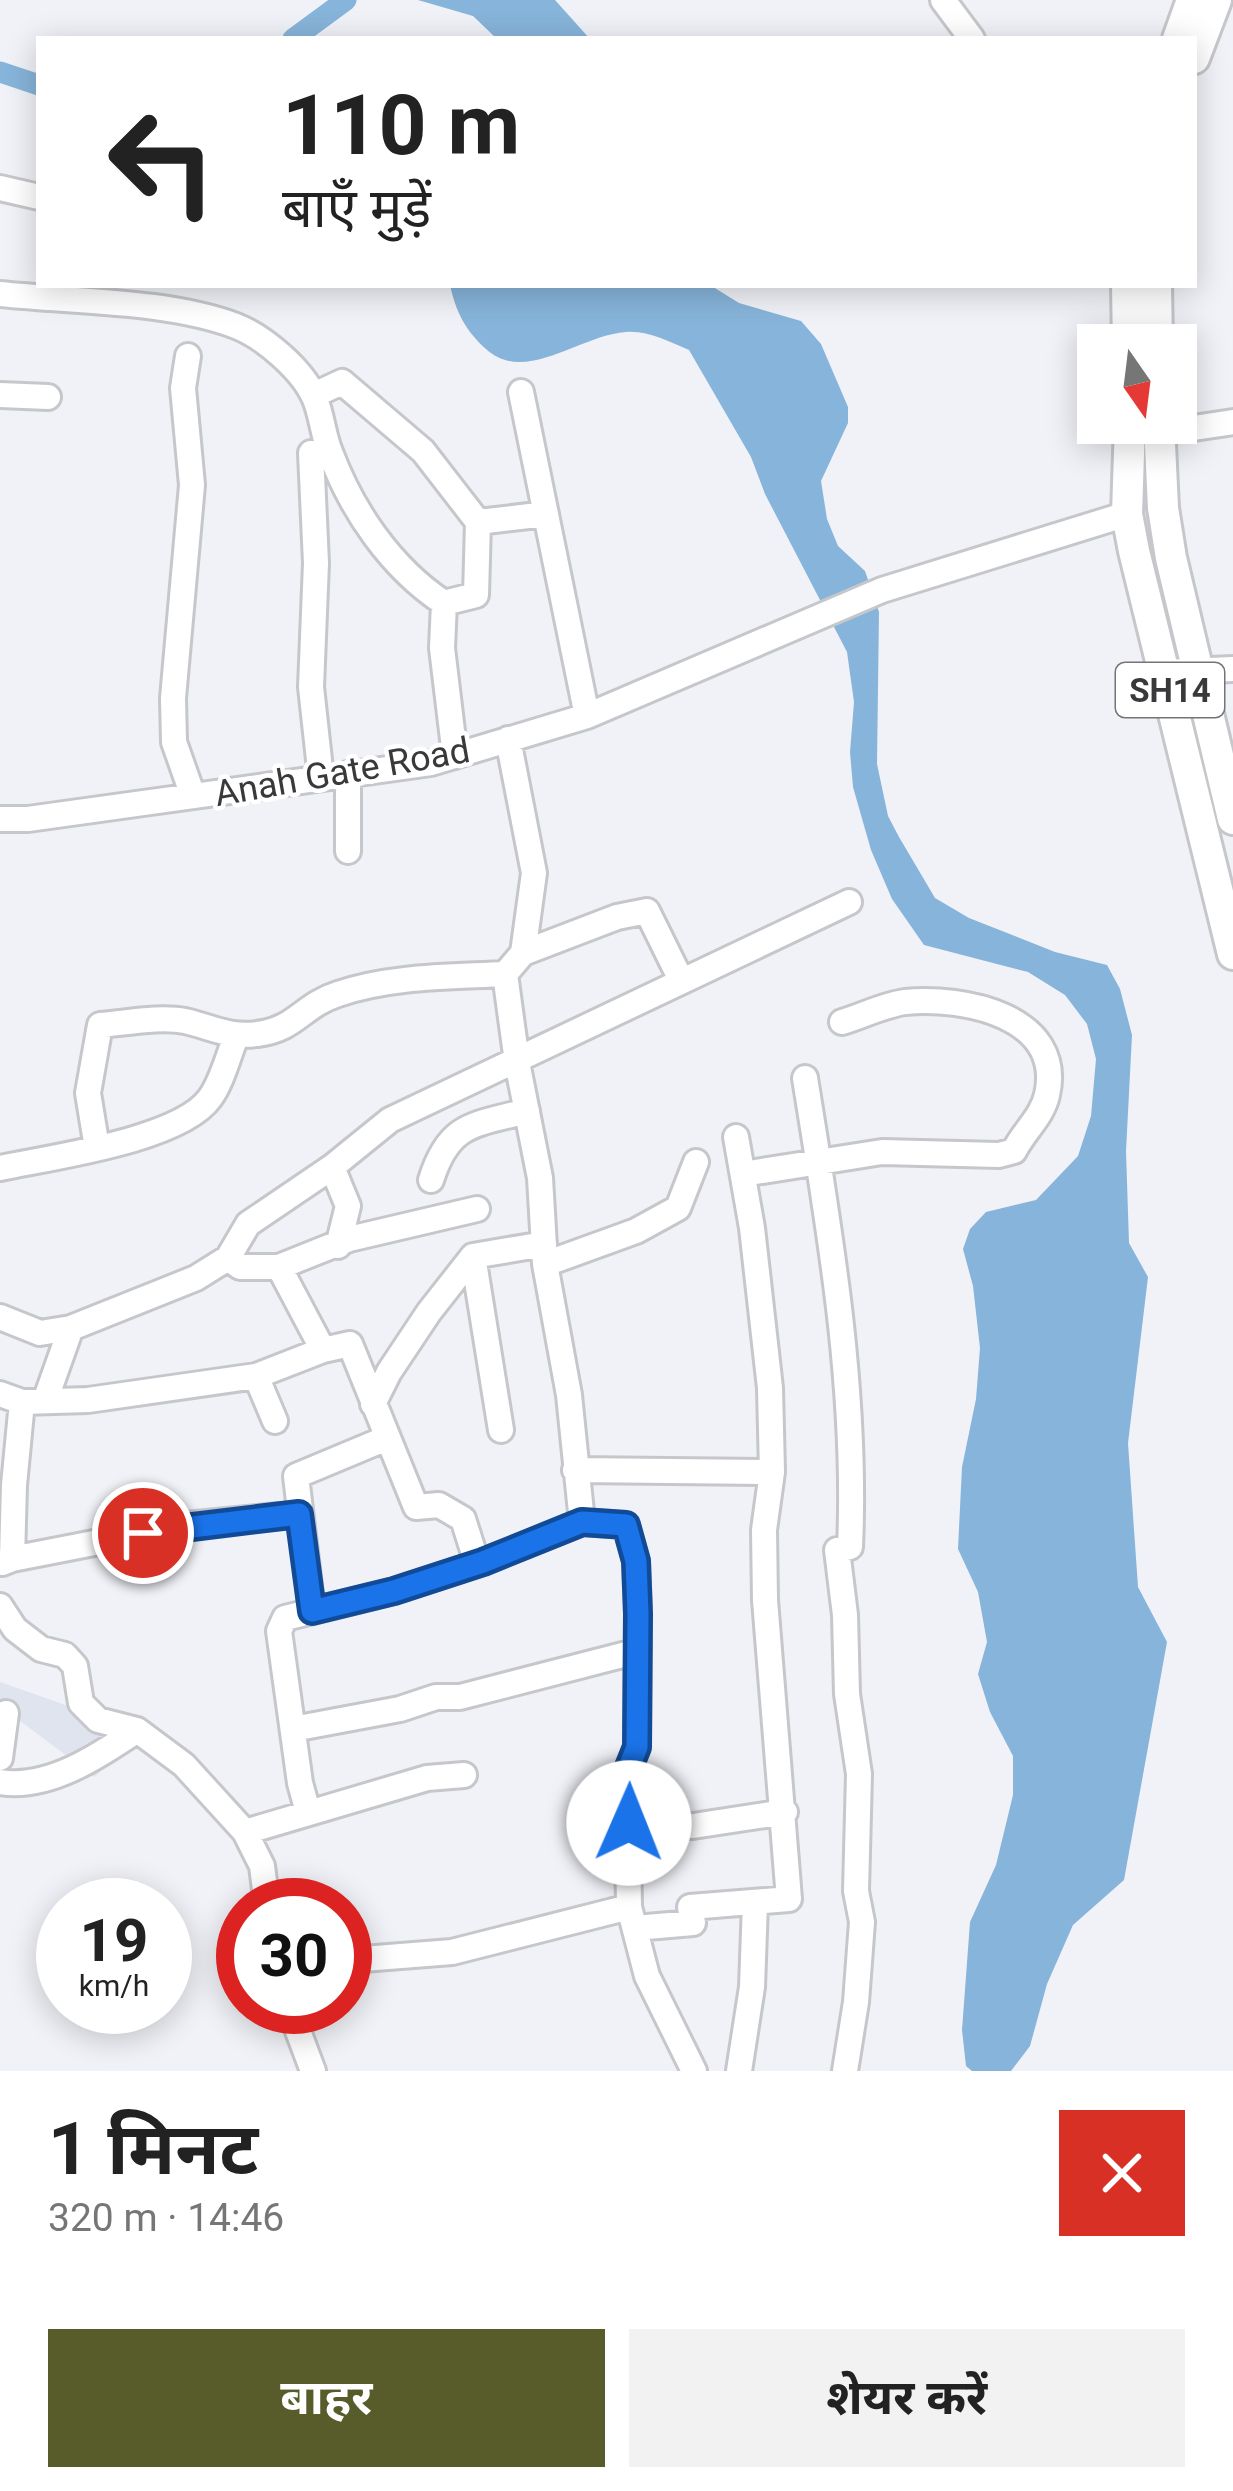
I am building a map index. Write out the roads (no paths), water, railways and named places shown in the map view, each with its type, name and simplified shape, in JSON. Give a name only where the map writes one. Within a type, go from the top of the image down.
[{"type":"main road","points":[[1179,36],[1192,0]]},
{"type":"main road","points":[[1197,50],[1216,0]]},
{"type":"main road","points":[[1127,288],[1128,324]]},
{"type":"main road","points":[[1156,288],[1157,324]]},
{"type":"main road","name":"SH14","points":[[1138,444],[1128,473],[1128,519],[1233,954]]},
{"type":"main road","name":"SH14","points":[[1152,444],[1162,472],[1171,558],[1233,819]]},
{"type":"main road","points":[[1128,473],[1135,460],[1144,456],[1154,459],[1162,472]]},
{"type":"main road","points":[[1128,519],[1138,538],[1150,539],[1160,534],[1165,518]]},
{"type":"street","points":[[943,0],[970,36]]},
{"type":"street","points":[[1216,0],[1233,5]]},
{"type":"street","points":[[0,188],[36,196]]},
{"type":"street","points":[[0,294],[161,310],[236,326],[271,344],[314,395],[330,452],[358,510],[389,555],[418,586],[444,603],[476,596],[478,522],[423,451],[342,382],[314,395]]},
{"type":"street","points":[[188,356],[183,388],[192,485],[172,698],[174,742],[193,796]]},
{"type":"street","points":[[521,392],[587,716]]},
{"type":"street","points":[[0,395],[49,397]]},
{"type":"street","points":[[1197,424],[1233,422]]},
{"type":"street","points":[[321,778],[310,687],[316,563],[311,453],[330,452]]},
{"type":"street","points":[[478,522],[546,514]]},
{"type":"street","name":"Anah Gate Road","points":[[0,819],[28,819],[431,763],[587,716],[882,590],[1128,519]]},
{"type":"street","points":[[444,603],[442,648],[455,755]]},
{"type":"street","points":[[1165,672],[1233,669]]},
{"type":"street","points":[[508,740],[534,873],[524,953]]},
{"type":"street","points":[[348,774],[348,851]]},
{"type":"street","points":[[0,1318],[40,1333],[70,1328],[196,1278],[228,1258],[248,1224],[332,1167],[390,1120],[849,902]]},
{"type":"street","points":[[97,1148],[88,1093],[100,1024],[180,1020],[236,1037],[283,1030],[308,1005],[342,992],[422,978],[505,974],[524,953],[617,917],[647,911],[681,980]]},
{"type":"street","points":[[505,974],[540,1178],[545,1254],[569,1396],[582,1522]]},
{"type":"street","points":[[742,1174],[882,1152],[999,1155],[1015,1151],[1025,1130],[1042,1112],[1048,1089],[1047,1060],[1034,1036],[1003,1013],[948,1002],[902,1002],[842,1022]]},
{"type":"street","points":[[0,1168],[181,1124],[211,1098],[236,1037]]},
{"type":"street","points":[[805,1078],[847,1370],[854,1466],[850,1547],[837,1550],[847,1694],[859,1774],[856,1891],[862,1922],[845,2071]]},
{"type":"street","points":[[431,1180],[453,1134],[527,1111]]},
{"type":"street","points":[[372,1958],[452,1952],[632,1918],[693,1923],[690,1907],[789,1899],[765,1600],[764,1530],[772,1472],[770,1388],[736,1137]]},
{"type":"street","points":[[473,1256],[545,1254],[636,1231],[678,1208],[696,1162]]},
{"type":"street","points":[[332,1167],[348,1207],[338,1246]]},
{"type":"street","points":[[228,1258],[239,1267],[279,1267],[349,1239],[477,1209]]},
{"type":"street","points":[[373,1404],[388,1372],[473,1256]]},
{"type":"street","points":[[473,1256],[501,1430]]},
{"type":"street","points":[[279,1267],[323,1350]]},
{"type":"street","points":[[70,1328],[22,1399],[6,1561],[187,1525],[299,1514]]},
{"type":"street","points":[[22,1399],[88,1400],[256,1376],[350,1344],[416,1507],[439,1505],[464,1519],[477,1563]]},
{"type":"street","points":[[256,1376],[275,1421]]},
{"type":"street","points":[[312,1611],[296,1476],[387,1438]]},
{"type":"street","points":[[575,1470],[772,1472]]},
{"type":"street","points":[[308,1812],[279,1631],[285,1618],[394,1591],[582,1522],[626,1525],[636,1561],[638,1651],[637,1747],[627,1772],[632,1918],[647,1976],[694,2071]]},
{"type":"street","points":[[0,1606],[15,1629],[41,1649],[65,1655],[75,1666],[81,1703],[98,1720],[136,1730],[184,1765],[245,1832],[264,1878]]},
{"type":"street","points":[[293,1730],[400,1709],[436,1696],[460,1697],[638,1651]]},
{"type":"street","points":[[0,1758],[6,1713]]},
{"type":"street","points":[[0,1782],[13,1784],[85,1766],[136,1730]]},
{"type":"street","points":[[245,1832],[427,1778],[464,1775]]},
{"type":"street","points":[[629,1823],[693,1826],[784,1812]]},
{"type":"street","points":[[740,2071],[752,1988],[755,1903]]},
{"type":"street","points":[[303,2034],[313,2071]]},
{"type":"water","points":[[418,0],[555,0],[587,36],[494,36],[473,16]]},
{"type":"water","points":[[451,288],[715,288],[739,303],[801,321],[821,344],[848,407],[848,423],[821,481],[827,519],[838,546],[865,571],[879,612],[877,764],[888,816],[935,898],[969,918],[1055,952],[1107,965],[1120,989],[1132,1035],[1126,1151],[1129,1243],[1148,1277],[1128,1443],[1138,1587],[1167,1642],[1124,1880],[1073,1925],[1047,1984],[1030,2046],[1011,2071],[972,2071],[966,2066],[962,2030],[970,1922],[996,1865],[1013,1795],[1013,1756],[990,1712],[978,1674],[987,1642],[978,1592],[958,1549],[962,1467],[976,1399],[980,1348],[963,1249],[970,1229],[986,1212],[1036,1200],[1078,1156],[1091,1116],[1096,1059],[1087,1024],[1065,995],[1028,972],[924,945],[892,899],[871,850],[853,787],[854,702],[847,652],[765,494],[751,457],[689,350],[650,335],[626,332],[518,362],[501,359],[486,349],[458,312]]},
{"type":"waterway","points":[[297,36],[346,0]]},
{"type":"waterway","points":[[0,72],[36,84]]}]
